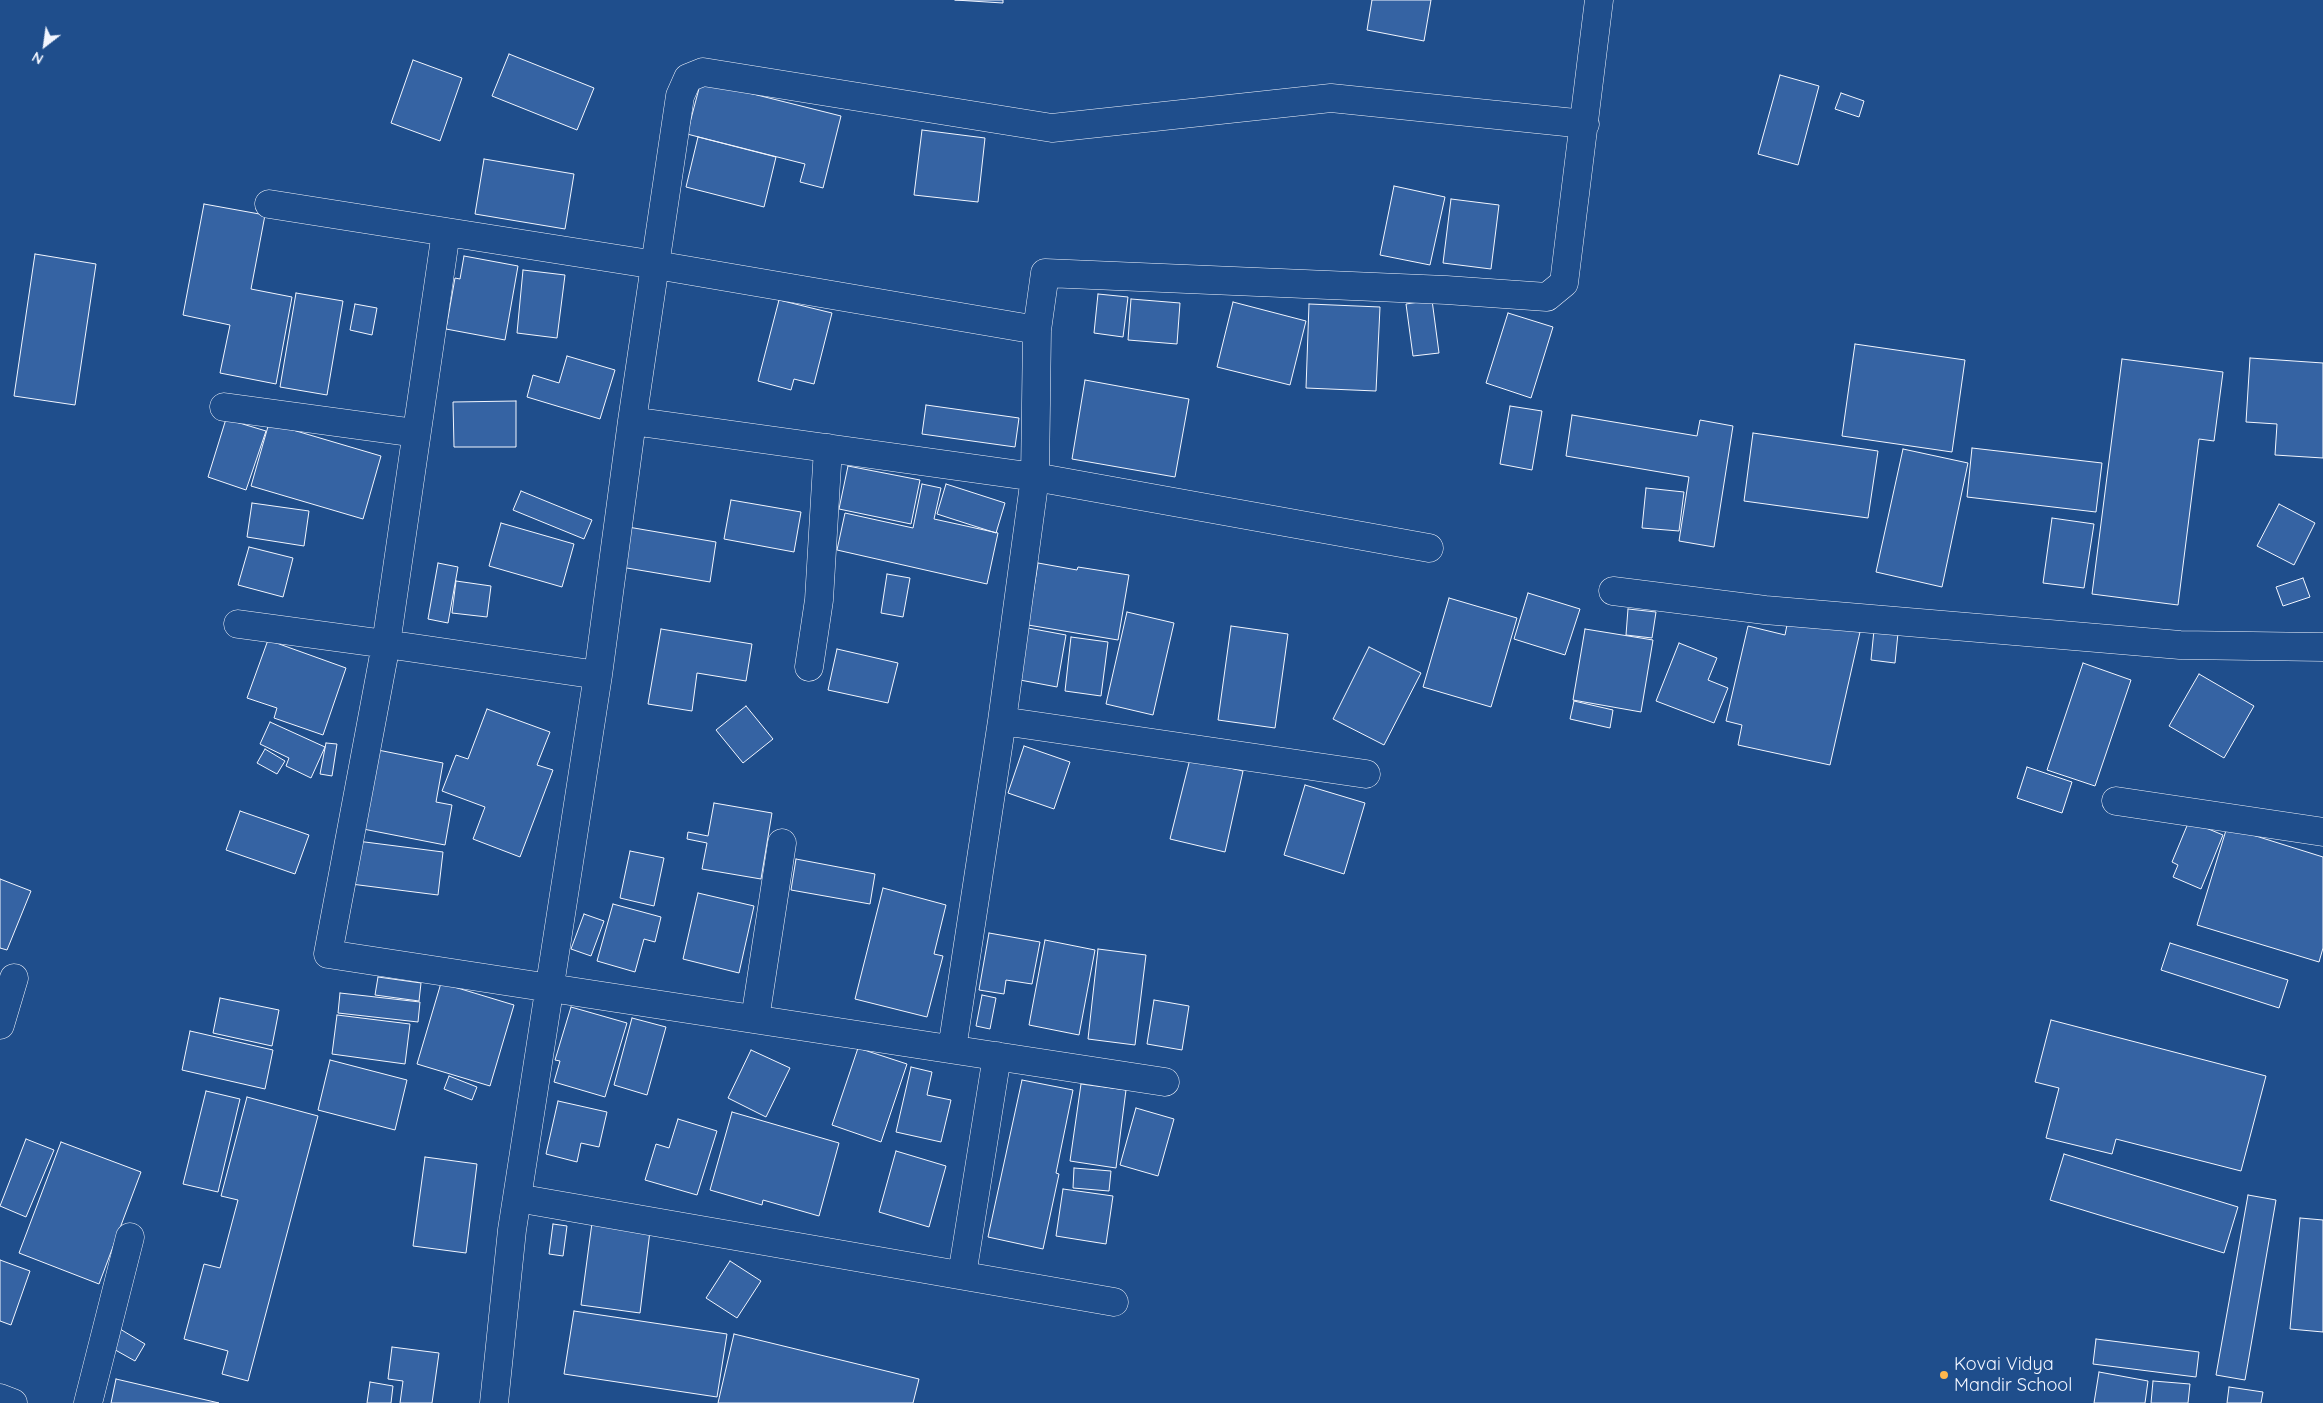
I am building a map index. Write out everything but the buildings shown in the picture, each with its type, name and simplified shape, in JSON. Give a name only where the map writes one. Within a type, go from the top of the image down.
[{"type":"street","points":[[952,1049],[1002,721],[1034,477],[1037,330],[1045,273],[1547,296],[1564,283],[1599,0]]},
{"type":"street","points":[[494,1403],[517,1198],[598,675],[632,421],[680,96],[688,78],[703,72],[1052,128],[1331,98],[1585,124]]},
{"type":"street","points":[[269,204],[656,265],[1037,330]]},
{"type":"street","points":[[446,232],[386,644],[328,954],[1166,1082]]},
{"type":"street","points":[[224,407],[416,433]]},
{"type":"street","points":[[632,421],[1034,477],[1429,548]]},
{"type":"street","points":[[809,667],[819,600],[828,448]]},
{"type":"street","points":[[1614,591],[1765,610],[2170,644],[2323,647]]},
{"type":"street","points":[[238,624],[598,675]]},
{"type":"street","points":[[1002,721],[1366,774]]},
{"type":"street","points":[[2116,801],[2323,832]]},
{"type":"street","points":[[755,1019],[782,843]]},
{"type":"street","points":[[0,1025],[14,978]]},
{"type":"street","points":[[962,1275],[997,1056]]},
{"type":"street","points":[[517,1198],[1114,1302]]},
{"type":"street","points":[[88,1403],[130,1237]]},
{"type":"street","points":[[0,1398],[14,1403]]},
{"type":"place","name":"Kovai Vidya Mandir School","points":[[1944,1375]]}]
